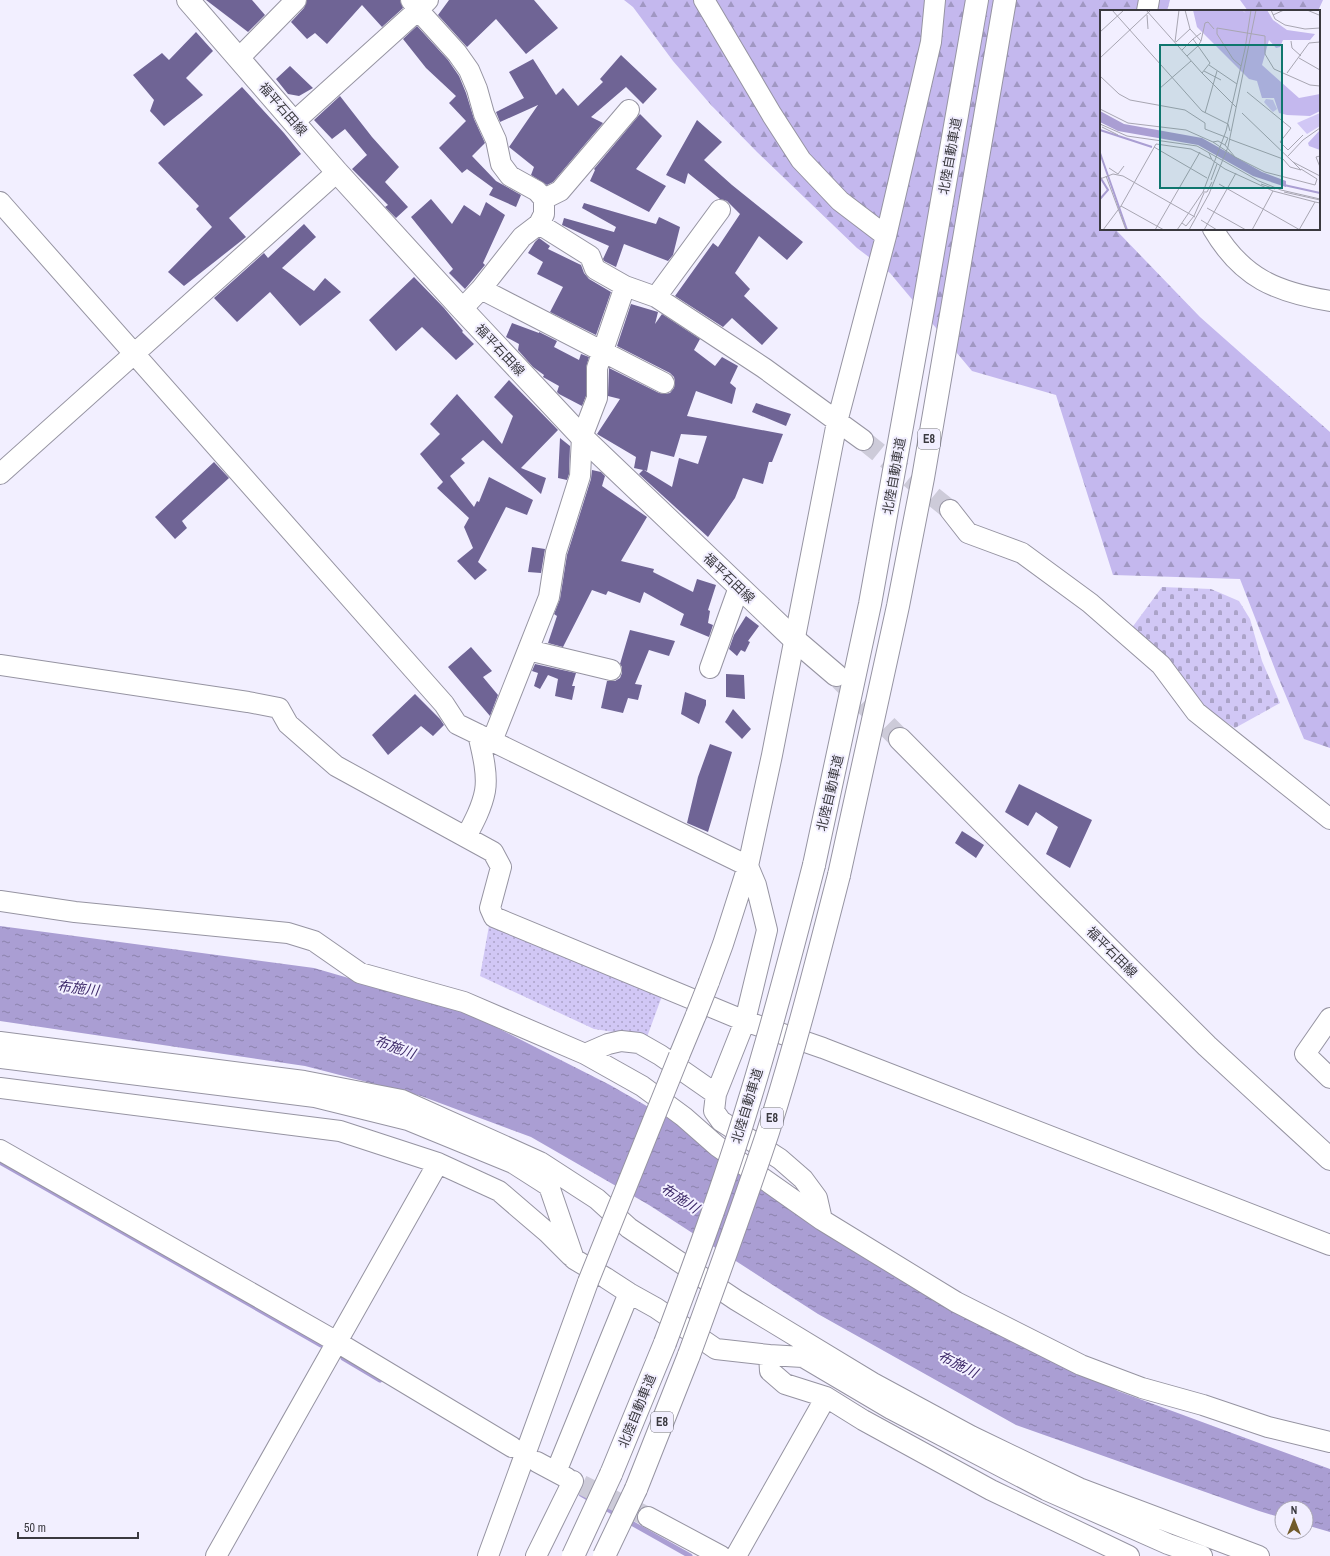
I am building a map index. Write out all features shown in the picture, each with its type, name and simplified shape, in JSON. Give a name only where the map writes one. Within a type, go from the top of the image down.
[{"type":"main road","name":"福平石田線","points":[[188,0],[337,172],[462,309],[582,437],[795,640],[836,675]]},
{"type":"main road","name":"北陸自動車道","points":[[573,1556],[611,1474],[665,1343],[707,1230],[747,1109],[782,991],[814,865],[870,604],[977,0]]},
{"type":"main road","name":"北陸自動車道","points":[[604,1556],[636,1489],[689,1355],[730,1244],[768,1131],[807,998],[839,875],[868,749],[903,584],[927,454],[1005,0]]},
{"type":"main road","name":"福平石田線","points":[[900,739],[1207,1046],[1330,1159]]},
{"type":"street","points":[[239,58],[296,0]]},
{"type":"street","points":[[704,0],[772,115],[801,160],[840,201],[886,236]]},
{"type":"street","points":[[488,1556],[588,1282],[696,1015],[723,944],[748,866],[795,640],[837,422],[886,236],[931,42],[935,0]]},
{"type":"street","points":[[1147,10],[1149,0]]},
{"type":"street","points":[[294,121],[419,3],[469,70],[477,89],[484,114],[496,140],[501,164],[510,176],[537,191],[544,199],[544,214],[539,224],[522,237],[481,289],[462,309]]},
{"type":"street","points":[[544,199],[560,191],[629,110]]},
{"type":"street","points":[[0,474],[337,172]]},
{"type":"street","points":[[0,202],[439,698],[457,724],[748,866],[756,885],[767,930],[745,1021],[716,1094],[714,1111],[721,1120],[780,1159],[803,1179],[817,1198],[822,1220]]},
{"type":"street","points":[[656,297],[720,210]]},
{"type":"street","points":[[539,224],[590,256],[595,269],[625,286],[656,297],[764,368],[863,440]]},
{"type":"street","points":[[1215,230],[1223,246],[1242,267],[1265,283],[1307,297],[1330,301]]},
{"type":"street","points":[[466,837],[479,811],[486,790],[484,763],[485,738],[528,650],[549,597],[556,552],[580,476],[582,437],[597,398],[597,368],[625,286]]},
{"type":"street","points":[[481,289],[664,383]]},
{"type":"street","points":[[950,510],[968,533],[1022,553],[1090,603],[1161,665],[1196,712],[1330,820]]},
{"type":"street","points":[[710,668],[739,587]]},
{"type":"street","points":[[528,650],[611,670]]},
{"type":"street","points":[[0,665],[279,708],[288,724],[336,766],[493,852],[501,868],[490,908],[494,917],[745,1021],[823,1048],[1330,1245]]},
{"type":"street","points":[[0,901],[75,912],[288,933],[314,941],[360,973],[464,1002],[585,1054],[642,1086],[684,1117],[717,1146],[822,1220],[956,1302],[1081,1365],[1142,1388],[1203,1405],[1268,1428],[1330,1442]]},
{"type":"street","points":[[1330,1018],[1305,1054],[1330,1078]]},
{"type":"street","points":[[585,1054],[608,1044],[621,1041],[639,1043],[660,1055],[716,1094]]},
{"type":"street","points":[[0,1042],[304,1081],[402,1100],[540,1162],[597,1199],[630,1228],[736,1300],[873,1383],[971,1436],[1079,1488],[1259,1556]]},
{"type":"street","points":[[0,1058],[315,1097],[408,1120],[514,1163],[549,1186],[574,1259]]},
{"type":"street","points":[[0,1088],[340,1131],[438,1162],[499,1191],[574,1259],[656,1308],[716,1349],[768,1355],[803,1357],[890,1409],[1046,1490],[1168,1544],[1202,1556]]},
{"type":"street","points":[[0,1150],[337,1342],[512,1447]]},
{"type":"street","points":[[216,1556],[438,1162]]},
{"type":"street","points":[[536,1556],[570,1479],[629,1293]]},
{"type":"street","points":[[768,1355],[770,1371],[784,1384],[826,1397],[863,1420],[991,1490],[1129,1556]]},
{"type":"street","points":[[736,1556],[826,1397]]},
{"type":"street","points":[[537,1462],[570,1479]]},
{"type":"street","points":[[648,1517],[721,1556]]},
{"type":"green space","points":[[624,0],[1170,0],[1167,10],[1100,10],[1100,230],[1116,230],[1200,317],[1330,432],[1330,748],[1304,739],[1240,579],[1113,575],[1056,395],[972,371],[890,273],[857,248],[757,152],[711,105],[673,61],[633,7]]},
{"type":"green space","points":[[1240,0],[1323,0],[1318,10],[1247,10]]},
{"type":"green space","points":[[1162,587],[1211,589],[1239,601],[1250,619],[1262,661],[1280,703],[1235,728],[1211,712],[1131,629]]},
{"type":"green space","points":[[490,920],[662,996],[647,1037],[594,1029],[480,976]]},
{"type":"water","name":"布施川","points":[[0,926],[314,968],[466,1012],[610,1085],[802,1195],[905,1279],[1118,1391],[1330,1469],[1330,1532],[1314,1527],[1314,1500],[1274,1500],[1274,1516],[1016,1425],[818,1314],[649,1205],[531,1137],[421,1096],[305,1066],[0,1021]]},
{"type":"building","points":[[206,0],[252,0],[265,15],[248,32]]},
{"type":"building","points":[[307,0],[400,0],[403,8],[382,27],[362,5],[327,44],[315,33],[307,39],[291,22],[304,8]]},
{"type":"building","points":[[449,0],[534,0],[558,28],[526,54],[496,19],[467,47],[438,15]]},
{"type":"building","points":[[417,26],[448,60],[459,76],[474,119],[485,143],[472,156],[496,181],[521,195],[516,207],[489,195],[493,188],[467,169],[462,173],[439,148],[466,121],[449,103],[456,96],[426,68],[403,39]]},
{"type":"building","points":[[196,32],[213,51],[186,78],[203,95],[164,126],[150,111],[154,100],[133,75],[162,53],[169,60]]},
{"type":"building","points":[[621,55],[657,89],[643,104],[626,87],[591,117],[603,123],[553,182],[547,185],[531,175],[534,167],[509,147],[538,105],[500,122],[496,112],[524,98],[509,72],[533,59],[556,95],[563,88],[578,106],[603,82],[600,79]]},
{"type":"building","points":[[290,66],[313,88],[299,96],[288,94],[276,79]]},
{"type":"building","points":[[242,87],[301,154],[229,218],[246,237],[184,286],[168,272],[212,227],[196,209],[199,206],[158,163]]},
{"type":"building","points":[[340,96],[372,137],[399,167],[385,182],[408,207],[396,218],[385,207],[388,205],[352,169],[367,155],[345,129],[332,139],[314,120]]},
{"type":"building","points":[[640,114],[662,136],[636,169],[666,186],[649,212],[590,181],[595,170],[594,169]]},
{"type":"building","points":[[697,120],[722,142],[704,160],[732,185],[803,242],[787,260],[759,236],[735,273],[750,289],[744,296],[778,328],[762,345],[732,318],[723,327],[675,296],[713,243],[718,247],[740,214],[727,201],[720,199],[688,173],[685,184],[666,175]]},
{"type":"building","points":[[431,199],[452,224],[464,205],[480,216],[486,202],[505,215],[483,263],[485,265],[465,289],[449,273],[453,269],[411,217]]},
{"type":"building","points":[[584,203],[656,224],[659,217],[680,227],[673,255],[668,261],[624,244],[616,267],[604,261],[603,259],[609,246],[562,225],[564,218],[614,232],[616,227],[582,208]]},
{"type":"building","points":[[304,224],[316,237],[282,268],[314,291],[325,278],[341,292],[300,326],[270,292],[237,322],[214,298],[264,253],[268,258]]},
{"type":"building","points":[[539,238],[550,246],[548,249],[581,265],[584,273],[589,279],[611,292],[596,335],[550,312],[563,287],[537,274],[543,262],[528,253]]},
{"type":"building","points":[[414,277],[444,308],[463,331],[462,332],[474,344],[456,360],[422,327],[396,351],[369,320]]},
{"type":"building","points":[[631,304],[658,312],[655,324],[662,314],[700,339],[694,350],[715,366],[722,357],[738,366],[730,383],[736,388],[732,404],[696,391],[687,416],[783,434],[772,462],[769,462],[763,484],[743,478],[735,498],[708,537],[639,474],[643,470],[634,468],[636,457],[597,434],[620,399],[608,396],[609,368],[659,393],[670,393],[674,388],[674,377],[670,373],[617,346]],"holes":[[[681,434],[707,436],[698,464],[679,458],[672,487],[644,470],[647,471],[651,451],[674,457]]]},
{"type":"building","points":[[512,323],[539,332],[557,341],[554,347],[579,360],[581,354],[589,357],[586,368],[586,396],[582,406],[559,394],[557,392],[559,386],[543,377],[544,375],[533,367],[518,350],[519,344],[506,337]]},
{"type":"building","points":[[509,380],[558,430],[521,468],[546,478],[541,494],[483,440],[461,459],[465,463],[450,476],[474,507],[477,501],[479,502],[489,477],[533,500],[527,515],[506,507],[478,562],[487,570],[475,580],[457,561],[473,548],[464,527],[469,518],[437,488],[443,482],[420,454],[440,434],[430,424],[457,394],[502,444],[513,416],[494,397]]},
{"type":"building","points":[[756,403],[791,414],[786,426],[752,412]]},
{"type":"building","points":[[560,438],[570,446],[569,474],[567,480],[558,478]]},
{"type":"building","points":[[214,462],[229,478],[182,521],[187,528],[175,539],[155,517]]},
{"type":"building","points":[[592,470],[601,472],[605,476],[602,486],[647,517],[621,561],[654,569],[653,572],[693,592],[697,579],[716,585],[708,610],[710,611],[708,623],[713,625],[709,637],[680,625],[684,614],[644,592],[640,603],[608,591],[606,595],[592,590],[563,647],[548,643],[557,616],[554,614],[560,599],[567,555],[591,479]]},
{"type":"building","points":[[532,547],[545,549],[541,573],[528,572]]},
{"type":"building","points":[[746,616],[759,626],[748,641],[750,642],[745,652],[741,650],[737,656],[729,649],[734,635]]},
{"type":"building","points":[[630,630],[675,641],[669,656],[649,650],[635,684],[642,685],[638,700],[628,698],[623,713],[601,708],[607,681],[615,681],[620,678],[622,673],[622,667],[620,664]]},
{"type":"building","points":[[471,647],[492,671],[483,677],[498,695],[490,716],[448,667]]},
{"type":"building","points":[[535,664],[576,673],[572,686],[575,686],[572,700],[555,696],[558,679],[548,675],[540,689],[534,686],[538,673],[532,671]]},
{"type":"building","points":[[726,674],[744,675],[745,699],[726,697]]},
{"type":"building","points":[[685,692],[706,700],[706,705],[699,724],[681,714]]},
{"type":"building","points":[[415,694],[444,725],[433,736],[421,726],[388,755],[372,735]]},
{"type":"building","points":[[733,709],[751,729],[742,739],[725,722]]},
{"type":"building","points":[[710,744],[732,752],[708,832],[687,823],[698,777]]},
{"type":"building","points":[[1019,784],[1092,820],[1070,868],[1046,854],[1058,827],[1036,812],[1028,826],[1005,812]]},
{"type":"building","points":[[962,831],[984,845],[976,858],[955,843]]},
{"type":"waterway","points":[[0,1162],[321,1345]]},
{"type":"waterway","points":[[343,1358],[380,1380]]},
{"type":"waterway","points":[[581,1494],[593,1501]]},
{"type":"waterway","points":[[602,1506],[618,1515]]},
{"type":"waterway","points":[[626,1520],[690,1556]]},
{"type":"tunnel","points":[[863,440],[950,510]]},
{"type":"tunnel","points":[[840,679],[900,739]]},
{"type":"tunnel","points":[[582,1485],[648,1517]]}]
